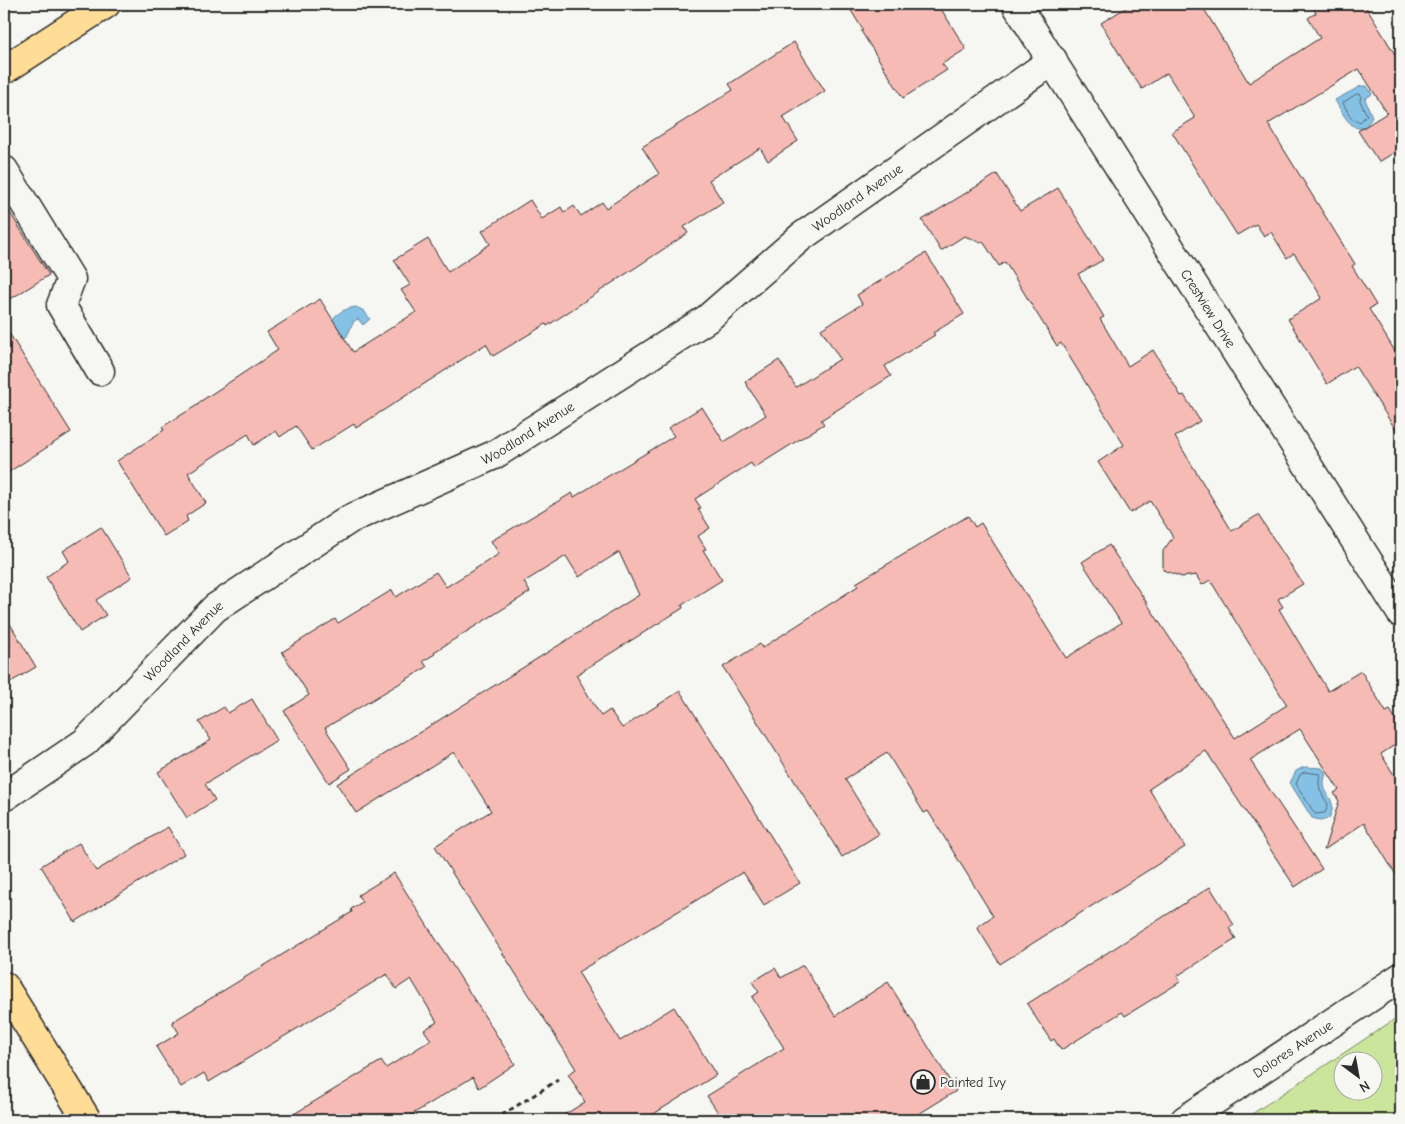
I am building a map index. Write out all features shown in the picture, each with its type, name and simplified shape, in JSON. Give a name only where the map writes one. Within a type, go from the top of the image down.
[{"type":"main road","points":[[4,70],[95,7]]},
{"type":"main road","points":[[4,986],[87,1120]]},
{"type":"street","name":"Crestview Drive","points":[[1016,4],[1401,613]]},
{"type":"street","name":"Woodland Avenue","points":[[4,797],[85,742],[215,608],[350,519],[494,455],[707,319],[801,238],[1053,60]]},
{"type":"street","points":[[4,170],[71,279],[61,305],[100,371]]},
{"type":"street","name":"Dolores Avenue","points":[[1185,1120],[1401,977]]},
{"type":"path","points":[[494,1120],[558,1080]]},
{"type":"green space","points":[[1401,1015],[1401,1120],[1243,1120],[1332,1061],[1332,1102],[1382,1102],[1382,1052],[1345,1052]]},
{"type":"water","points":[[1361,86],[1367,86],[1372,94],[1365,99],[1372,117],[1367,125],[1361,128],[1351,124],[1335,100]]},
{"type":"water","points":[[356,307],[364,311],[370,319],[363,325],[358,319],[354,321],[347,336],[342,341],[326,326],[339,313]]},
{"type":"water","points":[[1304,767],[1322,768],[1326,774],[1324,787],[1332,805],[1329,818],[1320,820],[1312,818],[1290,783],[1296,771]]},
{"type":"building","points":[[847,4],[938,4],[966,49],[942,64],[947,70],[903,98],[861,31],[863,30]]},
{"type":"building","points":[[1132,4],[1201,4],[1249,83],[1320,38],[1308,18],[1316,13],[1311,4],[1364,4],[1401,64],[1401,148],[1379,162],[1358,131],[1387,113],[1359,69],[1268,124],[1355,264],[1352,266],[1376,305],[1369,309],[1401,361],[1401,438],[1355,366],[1327,384],[1288,319],[1322,298],[1294,253],[1287,258],[1271,232],[1264,236],[1256,224],[1237,235],[1172,132],[1195,118],[1167,73],[1142,89],[1124,62],[1101,23]]},
{"type":"building","points":[[794,42],[825,91],[783,117],[798,141],[768,161],[760,148],[709,180],[723,202],[684,227],[688,233],[547,326],[546,324],[493,356],[486,344],[356,428],[354,424],[312,450],[296,426],[280,437],[276,431],[254,445],[248,434],[188,473],[206,503],[186,516],[188,521],[164,536],[117,461],[164,430],[162,427],[278,350],[267,332],[320,299],[353,352],[416,312],[401,290],[410,285],[394,260],[428,239],[448,272],[490,244],[482,231],[530,200],[542,219],[561,207],[564,213],[574,206],[581,216],[602,202],[606,208],[659,174],[642,147],[733,90],[729,84]]},
{"type":"building","points":[[997,174],[1020,211],[1058,188],[1103,260],[1078,274],[1104,317],[1100,319],[1128,366],[1153,350],[1181,396],[1184,395],[1200,421],[1175,437],[1232,531],[1258,515],[1303,584],[1278,599],[1283,607],[1279,609],[1328,691],[1361,671],[1386,712],[1390,710],[1401,728],[1401,741],[1381,754],[1401,786],[1401,883],[1364,823],[1324,850],[1339,801],[1334,793],[1339,790],[1300,729],[1250,760],[1322,869],[1295,887],[1206,751],[1149,789],[1185,847],[1000,964],[977,927],[993,916],[928,811],[924,813],[887,753],[845,779],[879,834],[842,857],[723,667],[760,644],[762,648],[858,586],[856,583],[968,516],[975,527],[981,523],[1066,658],[1121,623],[1082,562],[1109,545],[1235,738],[1287,705],[1210,580],[1202,585],[1196,575],[1182,577],[1163,570],[1163,551],[1173,537],[1150,501],[1130,513],[1098,462],[1124,445],[1061,343],[1057,346],[1005,262],[999,266],[984,243],[964,236],[941,251],[922,220]]},
{"type":"building","points":[[4,203],[49,275],[4,303]]},
{"type":"building","points":[[926,253],[964,314],[933,333],[935,335],[885,366],[891,376],[821,420],[824,424],[754,468],[751,463],[695,499],[701,508],[698,509],[710,528],[698,536],[706,549],[703,550],[722,580],[682,605],[683,608],[576,675],[601,716],[610,710],[622,728],[680,691],[800,883],[764,905],[743,872],[578,972],[620,1041],[674,1007],[716,1075],[644,1120],[556,1120],[585,1102],[568,1074],[576,1069],[435,846],[491,811],[454,752],[356,813],[337,784],[639,595],[619,552],[579,577],[566,556],[524,582],[530,592],[434,652],[435,654],[423,661],[427,667],[325,728],[351,769],[329,783],[284,711],[309,695],[282,652],[335,619],[338,623],[392,590],[396,597],[436,572],[446,587],[499,554],[491,541],[572,493],[574,497],[674,436],[668,428],[702,407],[724,442],[766,415],[745,382],[779,360],[796,387],[840,359],[821,329],[862,304],[857,295]]},
{"type":"building","points":[[4,325],[71,432],[4,475]]},
{"type":"building","points":[[101,527],[132,577],[96,600],[106,615],[80,632],[46,577],[69,561],[63,551]]},
{"type":"building","points":[[4,614],[36,667],[4,686]]},
{"type":"building","points":[[252,699],[277,740],[205,784],[215,800],[187,818],[158,772],[211,740],[199,722],[224,707],[228,713]]},
{"type":"building","points":[[168,827],[184,854],[75,922],[41,866],[79,843],[96,871]]},
{"type":"building","points":[[394,873],[515,1064],[479,1088],[473,1077],[403,1120],[284,1120],[381,1061],[386,1068],[431,1040],[424,1030],[437,1022],[411,979],[396,989],[387,974],[209,1082],[204,1073],[181,1087],[156,1047],[179,1033],[172,1022],[352,912],[351,909],[362,902],[358,895]]},
{"type":"building","points":[[1210,887],[1234,925],[1229,928],[1236,939],[1177,976],[1180,982],[1125,1016],[1122,1012],[1061,1050],[1054,1039],[1051,1041],[1027,1004]]},
{"type":"building","points":[[803,965],[835,1016],[888,982],[956,1091],[909,1120],[723,1120],[707,1096],[784,1048],[752,997],[759,992],[752,982],[775,968],[781,978]]},
{"type":"place","name":"Painted Ivy","points":[[923,1082]]}]
